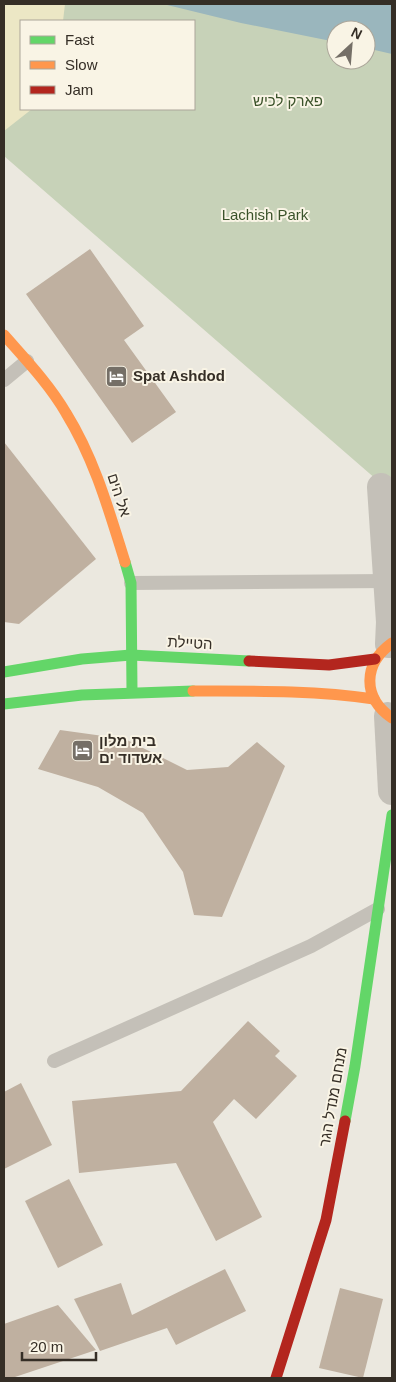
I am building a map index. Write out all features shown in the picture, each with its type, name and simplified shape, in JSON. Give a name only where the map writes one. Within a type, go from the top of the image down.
[{"type":"street","name":"אל הים","points":[[4,335],[40,376],[66,412],[88,453],[104,492],[131,583],[132,691]]},
{"type":"street","points":[[381,487],[389,558],[386,649],[369,678],[385,711],[392,791]]},
{"type":"street","name":"הטיילת","points":[[4,672],[82,659],[131,655],[329,665],[386,649]]},
{"type":"street","points":[[4,704],[132,691],[272,691],[342,694],[385,711]]},
{"type":"street","name":"מנחם מנדל הגר","points":[[276,1378],[326,1220],[355,1066],[392,815]]},
{"type":"lane","points":[[4,380],[27,361]]},
{"type":"lane","points":[[131,583],[389,558]]},
{"type":"lane","points":[[54,1061],[311,946],[378,909]]},
{"type":"green space","name":"Lachish Park","points":[[4,4],[392,4],[392,493],[4,156]]},
{"type":"sand","points":[[4,4],[65,4],[63,20],[20,20],[20,110],[31,110],[4,131]]},
{"type":"water","points":[[163,4],[392,4],[392,54],[376,50],[376,20],[326,20],[326,40],[241,23]]},
{"type":"building","name":"Spat Ashdod","points":[[90,249],[144,326],[124,340],[176,412],[132,443],[26,294]]},
{"type":"building","points":[[4,442],[96,559],[19,624],[4,622]]},
{"type":"building","points":[[60,730],[125,739],[187,770],[228,767],[257,742],[285,766],[222,917],[194,915],[183,872],[143,813],[98,787],[38,769]]},
{"type":"building","points":[[248,1021],[280,1051],[275,1056],[297,1076],[256,1119],[234,1099],[213,1122],[262,1217],[216,1241],[176,1163],[79,1173],[72,1101],[181,1091]]},
{"type":"building","points":[[21,1083],[52,1145],[4,1169],[4,1092]]},
{"type":"building","points":[[69,1179],[103,1245],[58,1268],[25,1201]]},
{"type":"building","points":[[225,1269],[246,1311],[176,1345],[167,1328],[100,1351],[74,1299],[121,1283],[132,1315]]},
{"type":"building","points":[[340,1288],[383,1299],[363,1378],[319,1368]]},
{"type":"building","points":[[58,1305],[96,1350],[12,1378],[4,1378],[4,1324]]},
{"type":"traffic: fast","points":[[125,562],[131,583],[132,691]]},
{"type":"traffic: fast","points":[[4,672],[82,659],[131,655],[249,661]]},
{"type":"traffic: fast","points":[[4,704],[82,695],[193,691]]},
{"type":"traffic: fast","points":[[345,1121],[355,1066],[392,815]]},
{"type":"traffic: slow","points":[[4,335],[37,372],[66,413],[76,431],[93,467],[125,562]]},
{"type":"traffic: slow","points":[[392,643],[382,651],[376,661],[371,670],[370,680],[371,691],[375,700],[382,710],[392,718]]},
{"type":"traffic: slow","points":[[193,691],[261,691],[374,699]]},
{"type":"traffic: jam","points":[[249,661],[329,665],[375,659]]},
{"type":"traffic: jam","points":[[276,1378],[326,1220],[345,1121]]},
{"type":"place","name":"Spat Ashdod","points":[[117,376]]},
{"type":"place","name":"בית מלון אשדוד ים","points":[[83,750]]},
{"type":"park label","name":"פארק לכיש","points":[[288,101]]}]
